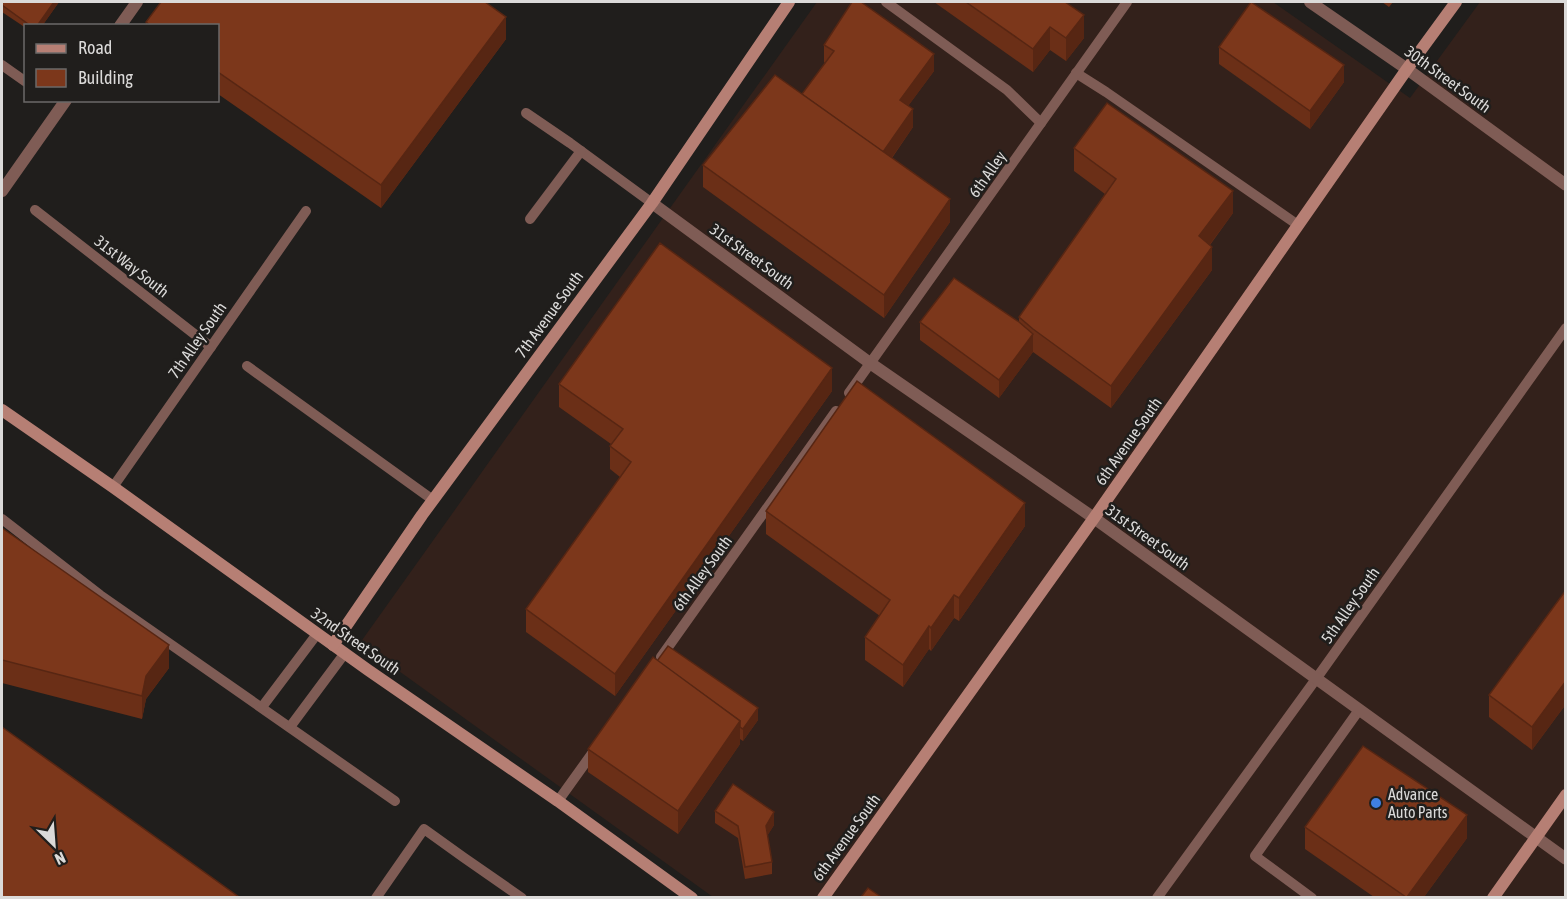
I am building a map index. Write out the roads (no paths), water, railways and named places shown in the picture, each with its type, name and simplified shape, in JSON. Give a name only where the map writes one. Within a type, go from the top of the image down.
[{"type":"main road","name":"7th Avenue South","points":[[333,645],[434,500],[652,203],[789,2]]},
{"type":"main road","name":"6th Avenue South","points":[[823,897],[1094,518],[1456,2]]},
{"type":"main road","name":"32nd Street South","points":[[2,410],[692,897]]},
{"type":"main road","points":[[1493,897],[1566,795]]},
{"type":"street","points":[[121,24],[137,2]]},
{"type":"street","name":"30th Street South","points":[[1310,2],[1407,69],[1566,185]]},
{"type":"street","points":[[2,191],[60,103]]},
{"type":"street","name":"31st Street South","points":[[652,203],[870,363],[1094,518],[1566,859]]},
{"type":"lane","points":[[886,2],[1006,90],[1041,123]]},
{"type":"lane","name":"6th Alley","points":[[870,363],[1127,2]]},
{"type":"lane","points":[[2,65],[24,81]]},
{"type":"lane","points":[[1076,73],[1298,225]]},
{"type":"lane","points":[[526,113],[652,203]]},
{"type":"lane","points":[[530,219],[581,151]]},
{"type":"lane","name":"31st Way South","points":[[35,210],[211,347]]},
{"type":"lane","name":"7th Alley South","points":[[113,487],[306,211]]},
{"type":"lane","name":"5th Alley South","points":[[1157,897],[1316,679],[1566,328]]},
{"type":"lane","name":"6th Alley South","points":[[655,665],[870,363]]},
{"type":"lane","points":[[247,366],[434,500]]},
{"type":"lane","points":[[2,519],[99,595],[395,801]]},
{"type":"lane","points":[[262,707],[317,634]]},
{"type":"lane","points":[[290,727],[345,653]]},
{"type":"lane","points":[[1312,897],[1255,856],[1359,710]]},
{"type":"lane","points":[[558,801],[599,743]]},
{"type":"lane","points":[[376,897],[424,829],[522,897]]},
{"type":"place","name":"Advance Auto Parts","points":[[1376,803]]}]
